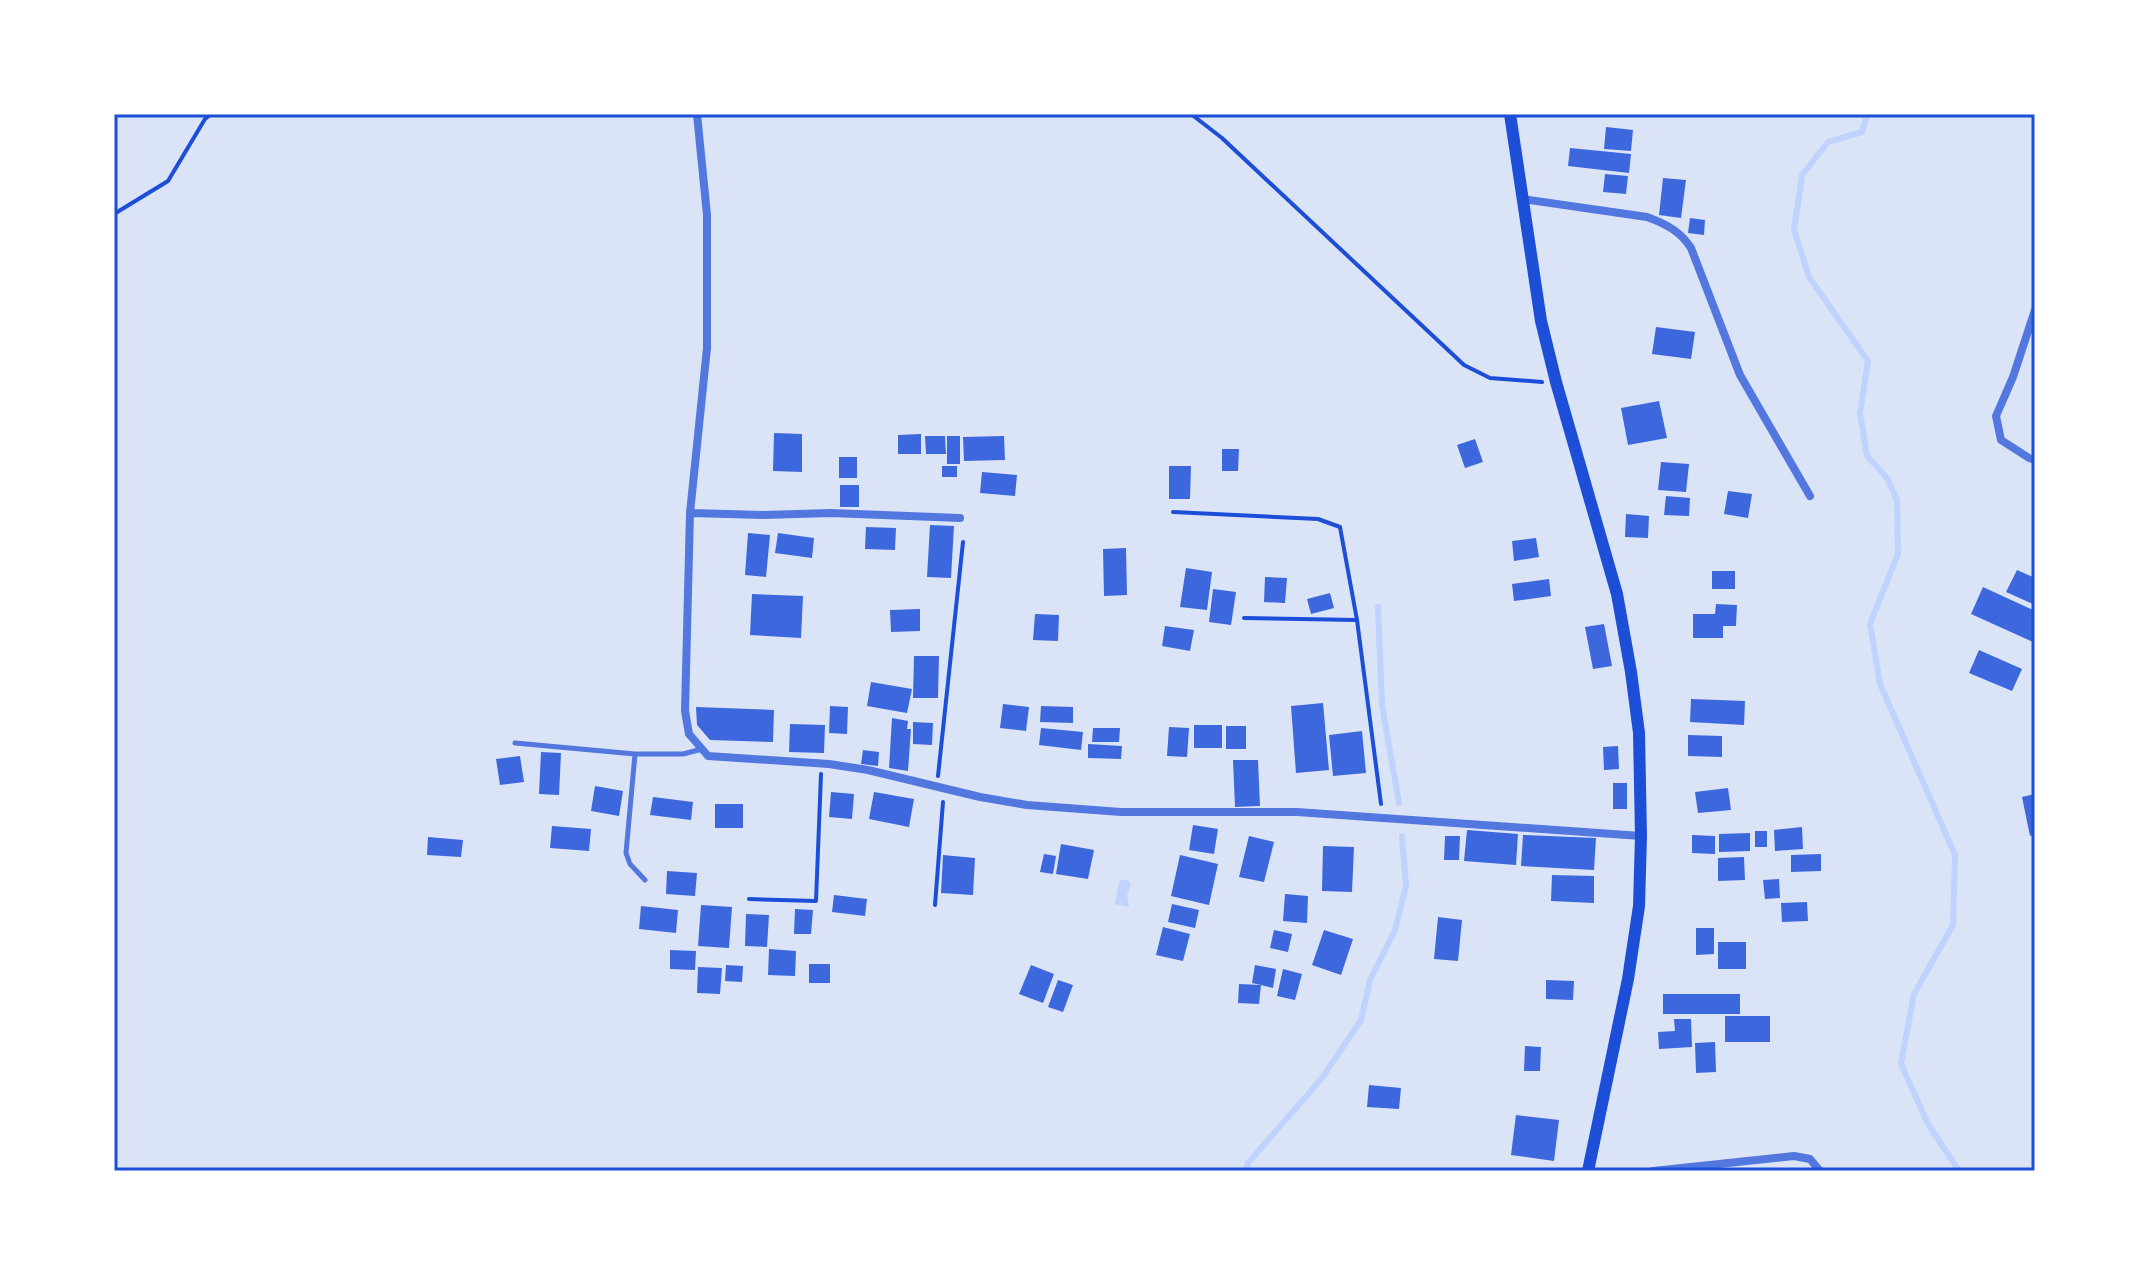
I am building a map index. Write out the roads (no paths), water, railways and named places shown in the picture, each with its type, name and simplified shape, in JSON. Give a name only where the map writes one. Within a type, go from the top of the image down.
[{"type":"main road","points":[[1510,114],[1541,321],[1620,610],[1639,733],[1639,906],[1628,979],[1588,1171]]},
{"type":"street","points":[[697,114],[707,215],[707,348],[690,513],[685,711],[689,734],[708,756],[822,763],[868,770],[1027,805],[1121,812],[1297,812],[1641,836]]},
{"type":"street","points":[[1522,199],[1647,217],[1683,236],[1691,248],[1740,375],[1810,496]]},
{"type":"street","points":[[2035,310],[2013,377],[1996,416],[2001,440],[2035,460]]},
{"type":"street","points":[[690,513],[831,513],[960,518]]},
{"type":"street","points":[[1653,1171],[1794,1156],[1810,1159],[1820,1171]]},
{"type":"lane","points":[[515,743],[635,754],[683,754],[702,749]]},
{"type":"lane","points":[[635,754],[626,853],[630,864],[645,880]]},
{"type":"water","points":[[1122,880],[1128,880],[1131,885],[1127,895],[1129,907],[1115,904]]},
{"type":"waterway","points":[[1867,114],[1862,132],[1828,142],[1802,175],[1794,230],[1809,277],[1868,361],[1860,413],[1867,456],[1887,478],[1897,500],[1898,554],[1870,624],[1880,684],[1955,855],[1953,925],[1914,994],[1901,1064],[1928,1124],[1959,1171]]},
{"type":"waterway","points":[[1378,607],[1382,705],[1399,803]]},
{"type":"waterway","points":[[1246,1171],[1248,1163],[1322,1078],[1361,1020],[1370,980],[1395,930],[1406,886],[1402,836]]}]
